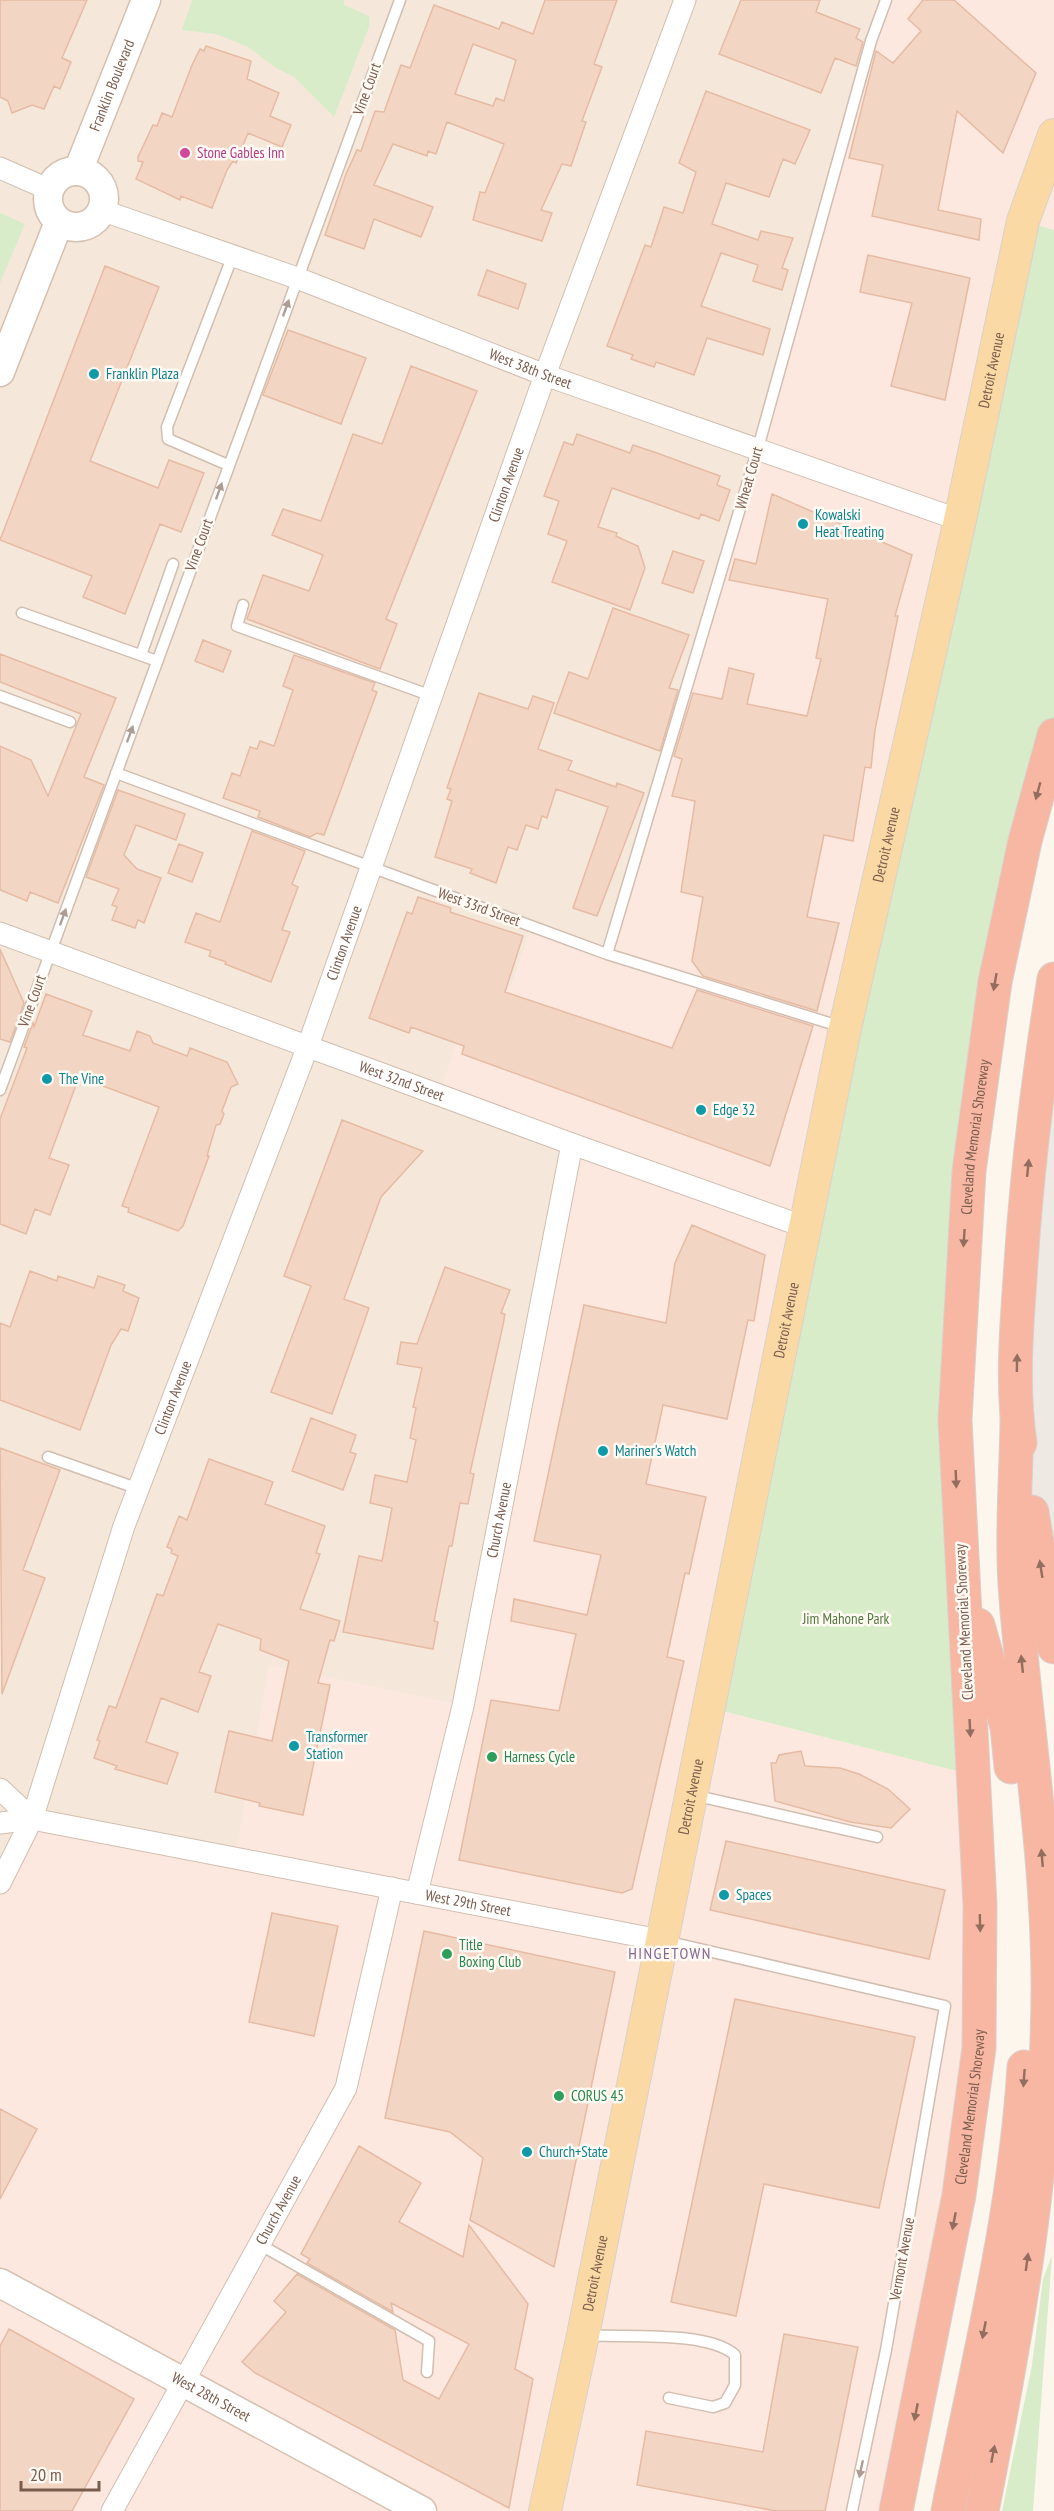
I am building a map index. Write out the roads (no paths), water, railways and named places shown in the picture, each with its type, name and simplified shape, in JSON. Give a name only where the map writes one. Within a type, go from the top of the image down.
[{"type":"highway","name":"Cleveland Memorial Shoreway","points":[[896,2511],[959,2195],[979,2048],[980,1905],[957,1492],[955,1380],[964,1234],[974,1124],[997,972],[1025,841],[1054,735]]},
{"type":"highway","points":[[982,2511],[1019,2312],[1037,2193],[1048,2044],[1045,1889],[1016,1595],[1018,1313],[1024,1216],[1054,979]]},
{"type":"highway","points":[[1017,1421],[1054,1647]]},
{"type":"highway","points":[[948,2511],[1013,2176],[1022,2098],[1027,2006],[1021,1864],[1007,1726],[961,1565]]},
{"type":"main road","name":"Detroit Avenue","points":[[544,2511],[583,2335],[689,1795],[845,1028],[960,520],[1023,221],[1054,135]]},
{"type":"street","name":"Franklin Boulevard","points":[[78,171],[146,0]]},
{"type":"street","name":"Clinton Avenue","points":[[0,1883],[32,1819],[124,1526],[308,1046],[545,375],[685,0]]},
{"type":"street","points":[[0,168],[50,190]]},
{"type":"street","points":[[78,171],[94,178],[104,194],[101,210],[94,221],[85,226],[76,227],[59,222],[48,205],[50,190],[62,175],[78,171]]},
{"type":"street","name":"West 38th Street","points":[[101,210],[297,278],[545,375],[960,520]]},
{"type":"street","points":[[0,372],[59,222]]},
{"type":"street","name":"West 32nd Street","points":[[0,933],[804,1227]]},
{"type":"street","name":"Church Avenue","points":[[417,1893],[465,1694],[572,1144]]},
{"type":"street","points":[[0,1789],[32,1819]]},
{"type":"street","points":[[0,1823],[32,1819]]},
{"type":"street","name":"West 29th Street","points":[[32,1819],[660,1940]]},
{"type":"street","name":"Church Avenue","points":[[112,2511],[346,2088],[392,1888]]},
{"type":"street","name":"West 28th Street","points":[[0,2283],[422,2511]]},
{"type":"lane","name":"Vine Court","points":[[0,1090],[400,0]]},
{"type":"lane","name":"Wheat Court","points":[[607,954],[758,448],[871,41],[886,0]]},
{"type":"lane","points":[[228,465],[178,446],[168,439],[167,427],[233,255]]},
{"type":"lane","points":[[141,655],[172,564]]},
{"type":"lane","points":[[243,604],[237,626],[432,696]]},
{"type":"lane","points":[[22,613],[157,661]]},
{"type":"lane","points":[[0,696],[70,722]]},
{"type":"lane","name":"West 33rd Street","points":[[116,774],[607,954],[845,1028]]},
{"type":"lane","points":[[48,1457],[139,1489]]},
{"type":"lane","points":[[689,1795],[877,1837]]},
{"type":"lane","name":"West 29th Street","points":[[660,1940],[945,2007]]},
{"type":"lane","name":"Vermont Avenue","points":[[852,2511],[886,2350],[945,2007]]},
{"type":"lane","points":[[259,2244],[429,2341],[427,2372]]},
{"type":"lane","points":[[583,2335],[706,2341],[728,2348],[735,2355],[735,2385],[726,2403],[713,2407],[669,2398]]},
{"type":"place","name":"Stone Gables Inn","points":[[185,153]]},
{"type":"place","name":"Franklin Plaza","points":[[94,374]]},
{"type":"place","name":"Kowalski Heat Treating","points":[[803,524]]},
{"type":"place","name":"The Vine","points":[[47,1079]]},
{"type":"place","name":"Edge 32","points":[[701,1110]]},
{"type":"place","name":"Mariner's Watch","points":[[603,1451]]},
{"type":"place","name":"Transformer Station","points":[[294,1746]]},
{"type":"place","name":"Harness Cycle","points":[[492,1757]]},
{"type":"place","name":"Spaces","points":[[724,1895]]},
{"type":"place","name":"Title Boxing Club","points":[[447,1954]]},
{"type":"place","name":"CORUS 45","points":[[559,2096]]},
{"type":"place","name":"Church+State","points":[[527,2152]]},
{"type":"district","name":"HINGETOWN","points":[[670,1953]]},
{"type":"park label","name":"Jim Mahone Park","points":[[846,1619]]}]
